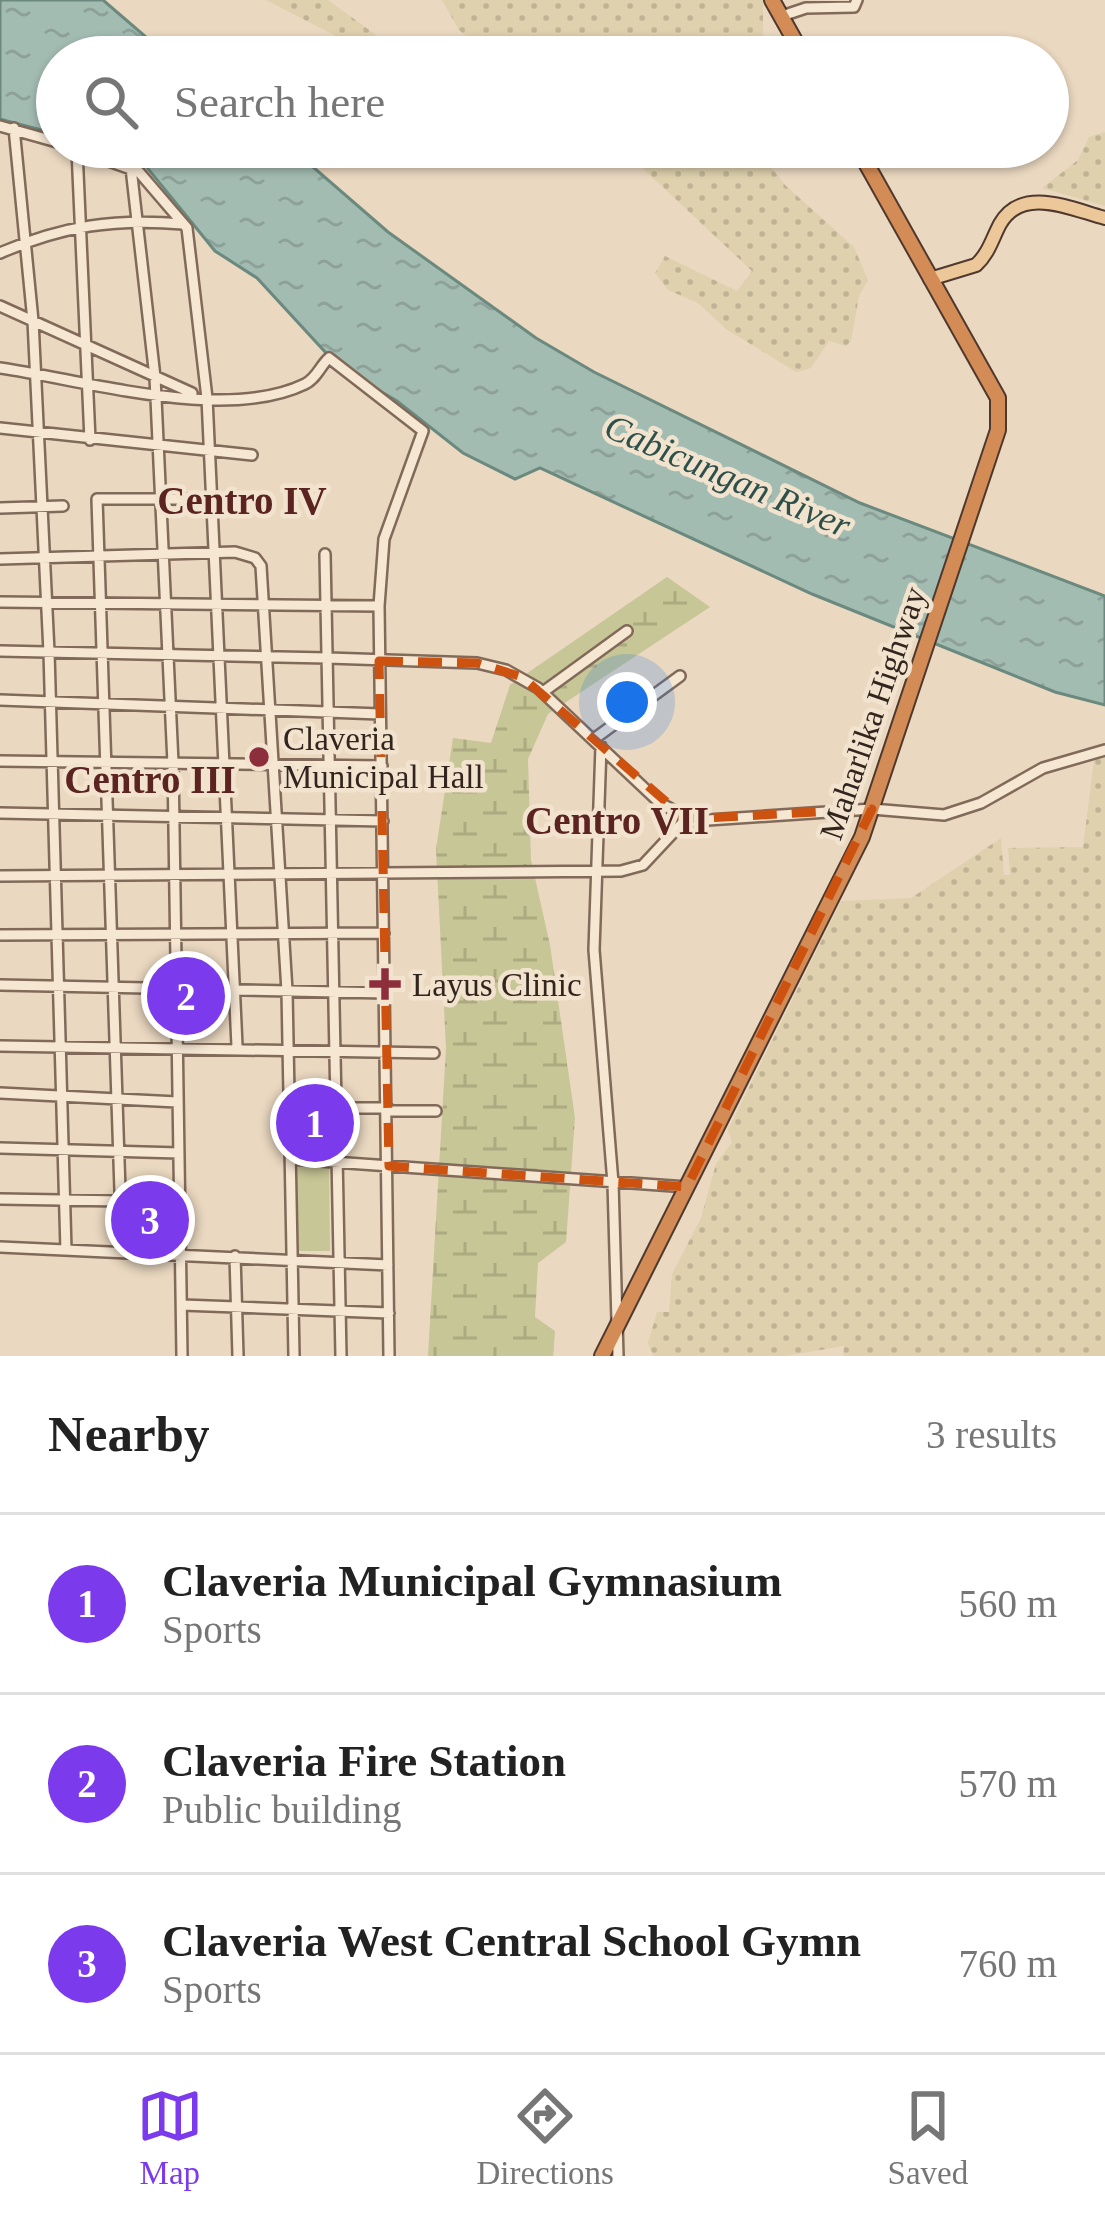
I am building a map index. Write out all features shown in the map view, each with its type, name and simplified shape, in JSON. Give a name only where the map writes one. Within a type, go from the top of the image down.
[{"type":"highway","points":[[772,0],[793,36]]},
{"type":"highway","name":"Maharlika Highway","points":[[602,1356],[872,809],[998,430],[998,398],[868,168]]},
{"type":"main road","points":[[930,279],[976,266],[1004,218],[1024,203],[1043,202],[1105,218]]},
{"type":"street","points":[[782,16],[806,8],[848,8],[857,0]]},
{"type":"street","points":[[0,126],[36,135]]},
{"type":"street","points":[[14,128],[33,321],[49,652],[66,1250]]},
{"type":"street","points":[[75,168],[90,440]]},
{"type":"street","points":[[131,168],[155,377],[173,763],[182,1356]]},
{"type":"street","points":[[131,168],[183,224],[205,398],[237,1046]]},
{"type":"street","points":[[0,253],[80,224],[139,220],[183,224]]},
{"type":"street","points":[[0,306],[205,398]]},
{"type":"street","points":[[0,368],[205,398],[285,391],[315,378],[329,358],[422,428],[413,469],[384,539],[379,606],[389,1356]]},
{"type":"street","points":[[0,428],[252,455]]},
{"type":"street","points":[[122,1251],[117,986],[97,499],[213,499]]},
{"type":"street","points":[[0,508],[63,506]]},
{"type":"street","points":[[0,559],[241,552],[257,559],[268,656],[284,933],[295,1356]]},
{"type":"street","points":[[325,554],[340,1108],[341,1356]]},
{"type":"street","points":[[0,602],[379,606]]},
{"type":"street","points":[[543,692],[627,631]]},
{"type":"street","points":[[0,651],[328,658],[477,664],[506,670],[543,692],[660,803],[686,819],[872,809],[928,816],[962,812],[1043,768],[1105,750]]},
{"type":"street","points":[[597,742],[680,676]]},
{"type":"street","points":[[0,700],[380,714]]},
{"type":"street","points":[[597,742],[595,962],[613,1183],[618,1356]]},
{"type":"street","points":[[0,761],[382,766]]},
{"type":"street","points":[[0,813],[383,821]]},
{"type":"street","points":[[0,876],[596,872],[640,867],[686,819]]},
{"type":"street","points":[[0,935],[384,933]]},
{"type":"street","points":[[0,985],[386,993]]},
{"type":"street","points":[[0,1046],[237,1046],[434,1054]]},
{"type":"street","points":[[0,1093],[177,1102]]},
{"type":"street","points":[[340,1108],[436,1112]]},
{"type":"street","points":[[0,1148],[178,1153]]},
{"type":"street","points":[[291,1159],[687,1187]]},
{"type":"street","points":[[0,1199],[122,1202]]},
{"type":"street","points":[[0,1247],[388,1264]]},
{"type":"street","points":[[235,1256],[238,1356]]},
{"type":"street","points":[[182,1305],[389,1312]]},
{"type":"highlighted area","points":[[379,661],[477,663],[522,677],[686,819],[872,809],[687,1187],[389,1166]]},
{"type":"shaded area","points":[[266,0],[328,0],[376,36],[336,36]]},
{"type":"shaded area","points":[[442,0],[763,0],[763,36],[466,36]]},
{"type":"shaded area","points":[[1105,132],[1105,206],[1042,188],[1078,160],[1089,137]]},
{"type":"shaded area","points":[[642,168],[772,168],[854,247],[868,280],[859,296],[851,341],[846,346],[829,341],[811,368],[796,372],[726,329],[698,303],[668,290],[655,273],[665,256],[737,291],[752,271]]},
{"type":"shaded area","points":[[1105,757],[1105,1356],[843,1356],[844,1346],[785,1356],[653,1356],[648,1343],[657,1312],[669,1312],[672,1274],[701,1218],[716,1164],[732,1142],[728,1130],[841,901],[911,898],[1001,838],[1004,875],[1010,875],[1008,848],[1083,847],[1094,760]]},
{"type":"green space","points":[[667,577],[710,607],[548,714],[528,759],[531,860],[550,945],[575,1118],[566,1242],[538,1263],[535,1317],[555,1331],[553,1356],[428,1356],[446,1048],[436,849],[453,738],[491,743],[510,685]]},
{"type":"green space","points":[[296,1164],[329,1164],[330,1251],[296,1251]]},
{"type":"water","points":[[0,0],[103,0],[145,36],[36,36],[36,128],[0,119]]},
{"type":"water","name":"Cabicungan River","points":[[147,168],[314,168],[388,232],[536,338],[594,372],[860,503],[1105,596],[1105,705],[1055,692],[812,594],[540,468],[515,479],[463,453],[397,401],[339,367],[257,278],[215,251]]},
{"type":"place","name":"Claveria Municipal Hall","points":[[259,757]]},
{"type":"place","name":"Layus Clinic","points":[[385,984]]},
{"type":"place","name":"Claveria Fire Station","points":[[186,996]]},
{"type":"place","name":"Claveria Municipal Gymnasium","points":[[315,1123]]},
{"type":"place","name":"Claveria West Central School Gymn","points":[[150,1220]]},
{"type":"district","name":"Centro IV","points":[[242,500]]},
{"type":"district","name":"Centro III","points":[[150,779]]},
{"type":"district","name":"Centro VII","points":[[617,820]]}]
